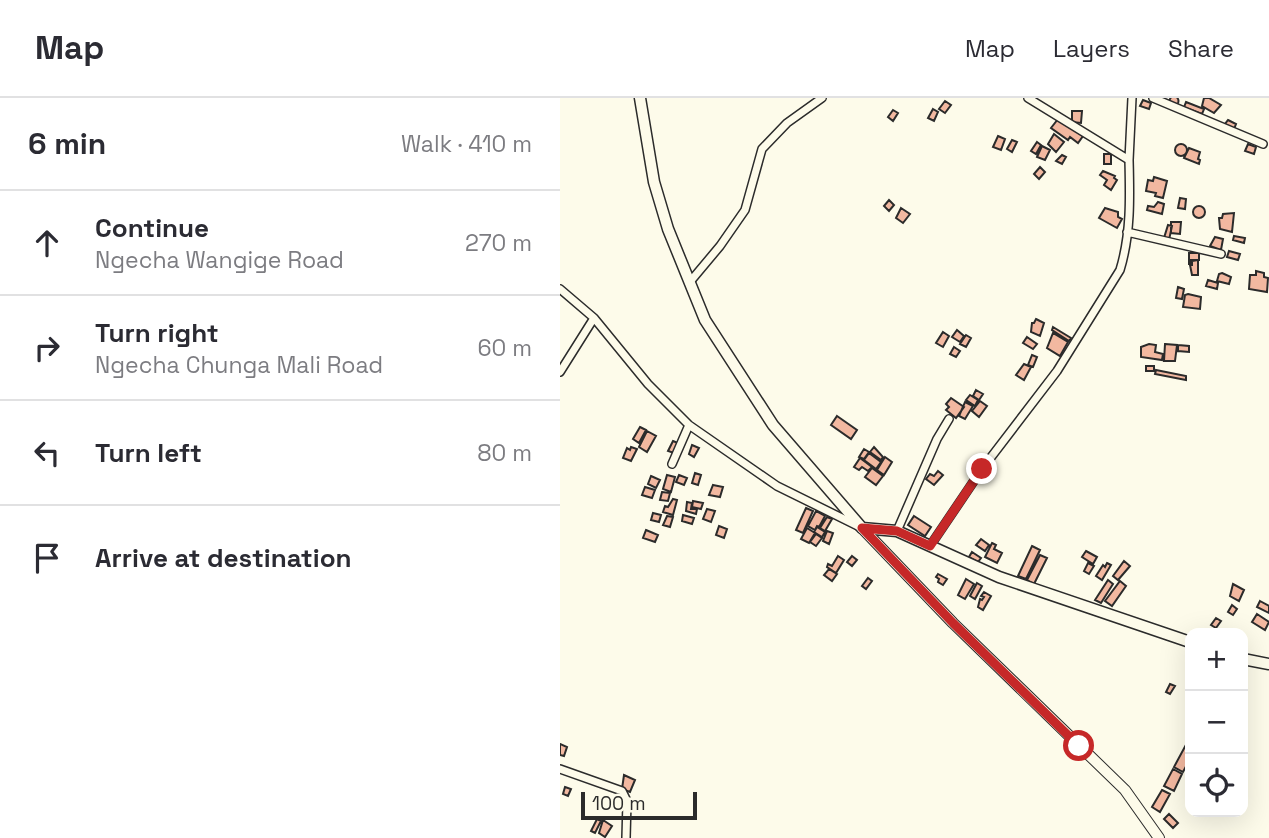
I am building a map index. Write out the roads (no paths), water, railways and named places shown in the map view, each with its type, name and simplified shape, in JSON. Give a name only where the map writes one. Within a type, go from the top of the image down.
[{"type":"main road","points":[[640,98],[654,182],[667,229],[705,320],[773,425],[862,528],[897,531],[999,577],[1185,640]]},
{"type":"main road","points":[[1248,660],[1269,664]]},
{"type":"street","points":[[690,283],[746,211],[762,149],[787,123],[822,98]]},
{"type":"street","points":[[1028,98],[1129,160]]},
{"type":"street","points":[[930,546],[982,469],[1057,371],[1120,270],[1125,252],[1130,200],[1132,98]]},
{"type":"street","points":[[1153,98],[1263,144]]},
{"type":"street","points":[[1127,232],[1222,254]]},
{"type":"street","points":[[560,289],[594,318],[648,384],[689,425],[777,486],[862,528],[953,623],[1125,790],[1159,838]]},
{"type":"street","points":[[560,372],[594,318]]},
{"type":"street","points":[[897,531],[937,439],[949,419]]},
{"type":"street","points":[[672,464],[689,425]]},
{"type":"street","points":[[560,769],[622,792],[627,801],[626,838]]}]
